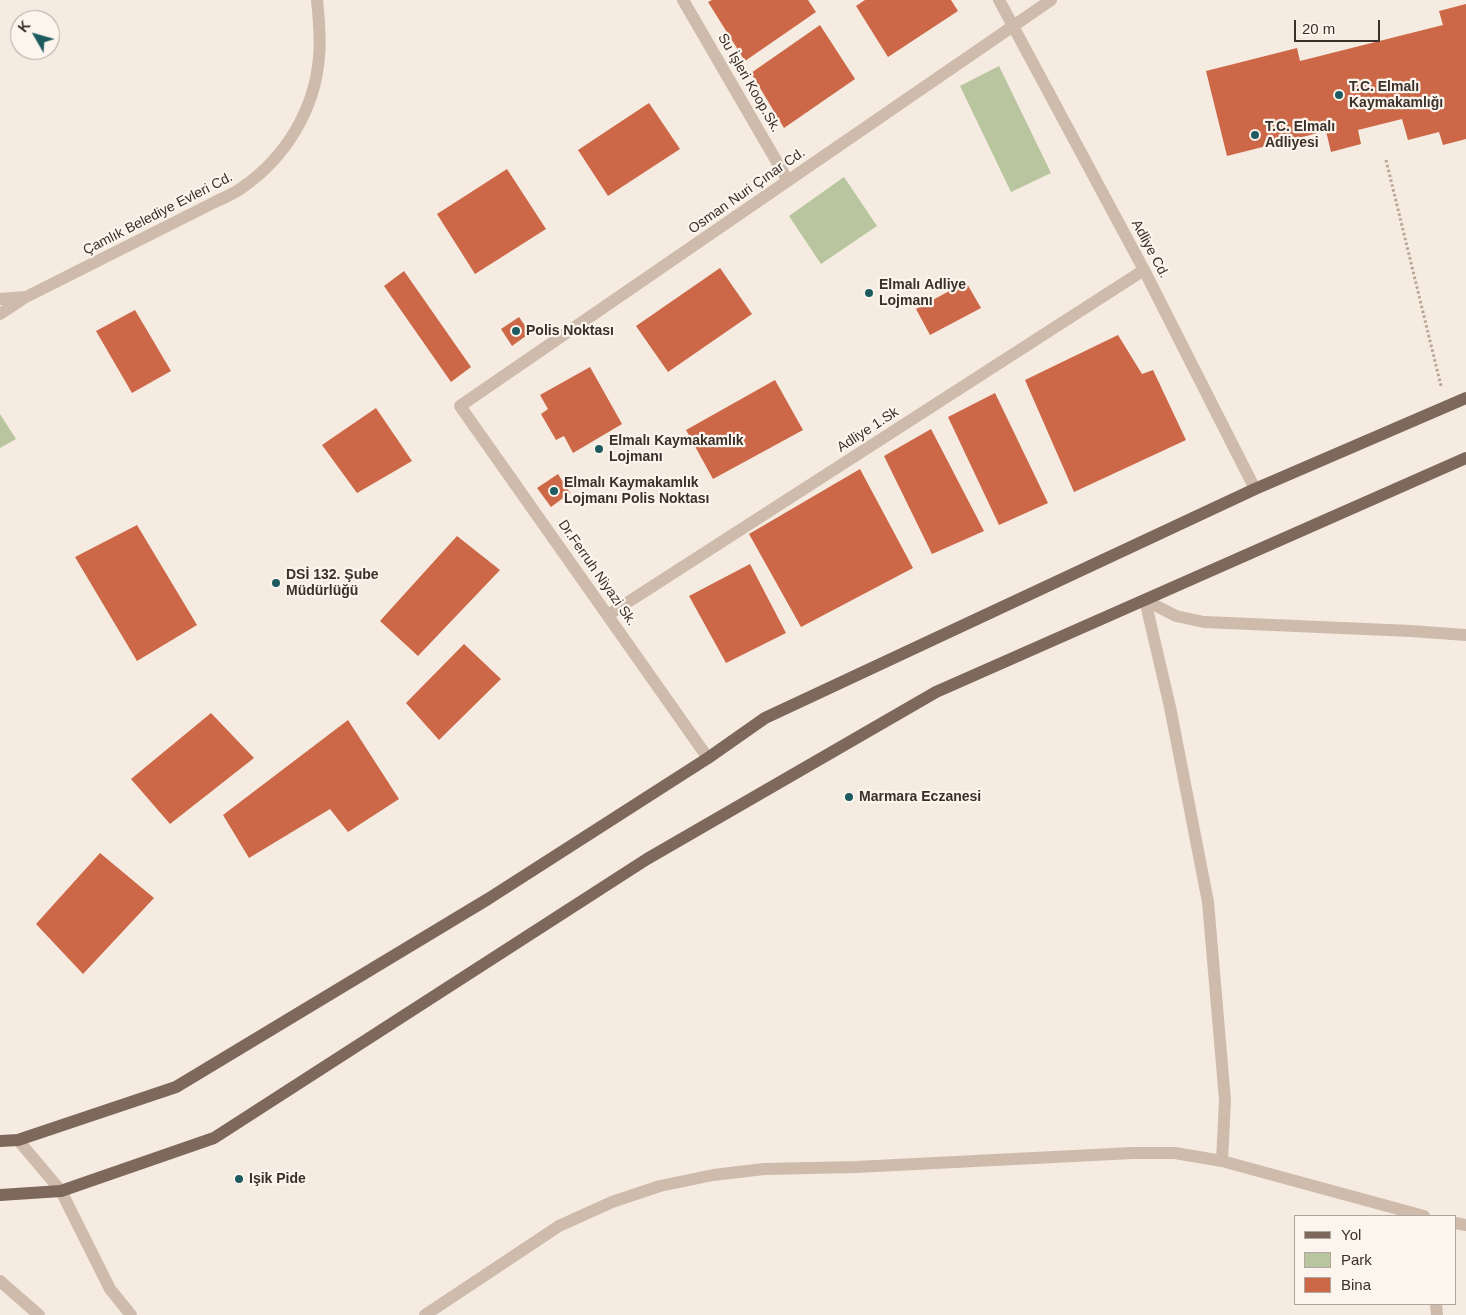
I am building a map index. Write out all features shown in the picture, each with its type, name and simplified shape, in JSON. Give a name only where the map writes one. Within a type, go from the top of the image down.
[{"type":"main road","points":[[0,1141],[18,1140],[176,1087],[488,899],[708,758],[765,718],[1255,489],[1466,398]]},
{"type":"main road","points":[[0,1195],[61,1191],[214,1138],[647,859],[936,692],[1466,458]]},
{"type":"street","name":"Çamlık Belediye Evleri Cd.","points":[[0,299],[26,297],[242,188],[272,163],[297,130],[312,95],[320,57],[318,0]]},
{"type":"street","name":"Su İşleri Koop.Sk.","points":[[683,0],[788,181]]},
{"type":"street","name":"Adliye Cd.","points":[[999,0],[1144,270],[1255,489]]},
{"type":"street","name":"Osman Nuri Çınar Cd.","points":[[460,406],[1051,0]]},
{"type":"street","name":"Adliye 1.Sk","points":[[608,615],[1144,270]]},
{"type":"street","points":[[0,314],[26,297]]},
{"type":"street","name":"Dr.Ferruh Niyazi Sk.","points":[[460,406],[708,758]]},
{"type":"street","points":[[1144,600],[1176,616],[1204,622],[1466,635]]},
{"type":"street","points":[[1144,600],[1170,707],[1208,902],[1225,1100],[1222,1161]]},
{"type":"street","points":[[18,1140],[61,1191],[110,1289],[131,1315]]},
{"type":"street","points":[[425,1315],[559,1226],[620,1200],[660,1186],[713,1175],[764,1169],[856,1167],[1133,1153],[1175,1154],[1222,1161],[1420,1215]]},
{"type":"street","points":[[0,1281],[39,1315]]},
{"type":"path","points":[[1386,160],[1446,406]]},
{"type":"green space","points":[[999,66],[1051,173],[1011,192],[960,86]]},
{"type":"green space","points":[[844,177],[877,226],[821,264],[789,216]]},
{"type":"green space","points":[[0,414],[16,439],[0,448]]},
{"type":"building","points":[[712,0],[808,0],[816,12],[745,61],[708,2]]},
{"type":"building","points":[[865,0],[951,0],[958,11],[888,57],[856,6]]},
{"type":"building","name":"T.C. Elmalı Kaymakamlığı","points":[[1466,4],[1466,139],[1443,145],[1439,132],[1408,140],[1402,119],[1358,130],[1361,144],[1331,152],[1326,131],[1227,156],[1206,71],[1297,48],[1300,61],[1443,25],[1439,11]]},
{"type":"building","points":[[820,25],[855,79],[784,128],[751,73]]},
{"type":"building","points":[[649,103],[680,149],[608,196],[578,150]]},
{"type":"building","points":[[507,169],[546,229],[475,274],[437,214]]},
{"type":"building","points":[[720,268],[752,314],[668,372],[636,326]]},
{"type":"building","points":[[404,271],[471,367],[451,382],[384,286]]},
{"type":"building","points":[[966,282],[981,308],[930,335],[916,309]]},
{"type":"building","points":[[135,310],[171,371],[132,393],[96,331]]},
{"type":"building","name":"Polis Noktası","points":[[519,317],[530,333],[512,346],[501,329]]},
{"type":"building","points":[[1118,335],[1142,374],[1153,370],[1186,440],[1074,492],[1025,380]]},
{"type":"building","name":"Elmalı Kaymakamlık Lojmanı","points":[[590,367],[622,424],[573,453],[564,436],[556,440],[541,414],[548,409],[540,395]]},
{"type":"building","points":[[775,380],[803,430],[713,479],[686,430]]},
{"type":"building","points":[[995,393],[1048,503],[999,525],[948,417]]},
{"type":"building","points":[[376,408],[412,461],[357,493],[322,445]]},
{"type":"building","points":[[931,429],[984,531],[932,554],[884,456]]},
{"type":"building","points":[[860,469],[913,568],[801,627],[749,534]]},
{"type":"building","name":"Elmalı Kaymakamlık Lojmanı Polis Noktası","points":[[558,474],[570,493],[551,507],[537,488]]},
{"type":"building","points":[[137,525],[197,625],[137,661],[75,557]]},
{"type":"building","points":[[457,536],[500,570],[418,656],[380,621]]},
{"type":"building","points":[[750,564],[786,633],[726,663],[689,596]]},
{"type":"building","points":[[464,644],[501,679],[439,740],[406,703]]},
{"type":"building","points":[[211,713],[254,758],[170,824],[131,779]]},
{"type":"building","points":[[348,720],[399,799],[348,832],[330,809],[249,858],[223,815]]},
{"type":"building","points":[[100,853],[154,898],[83,974],[36,924]]},
{"type":"place","name":"T.C. Elmalı Kaymakamlığı","points":[[1339,95]]},
{"type":"place","name":"T.C. Elmalı Adliyesi","points":[[1255,135]]},
{"type":"place","name":"Elmalı Adliye Lojmanı","points":[[869,293]]},
{"type":"place","name":"Polis Noktası","points":[[516,331]]},
{"type":"place","name":"Elmalı Kaymakamlık Lojmanı","points":[[599,449]]},
{"type":"place","name":"Elmalı Kaymakamlık Lojmanı Polis Noktası","points":[[554,491]]},
{"type":"place","name":"DSİ 132. Şube Müdürlüğü","points":[[276,583]]},
{"type":"place","name":"Marmara Eczanesi","points":[[849,797]]},
{"type":"place","name":"Işik Pide","points":[[239,1179]]}]
